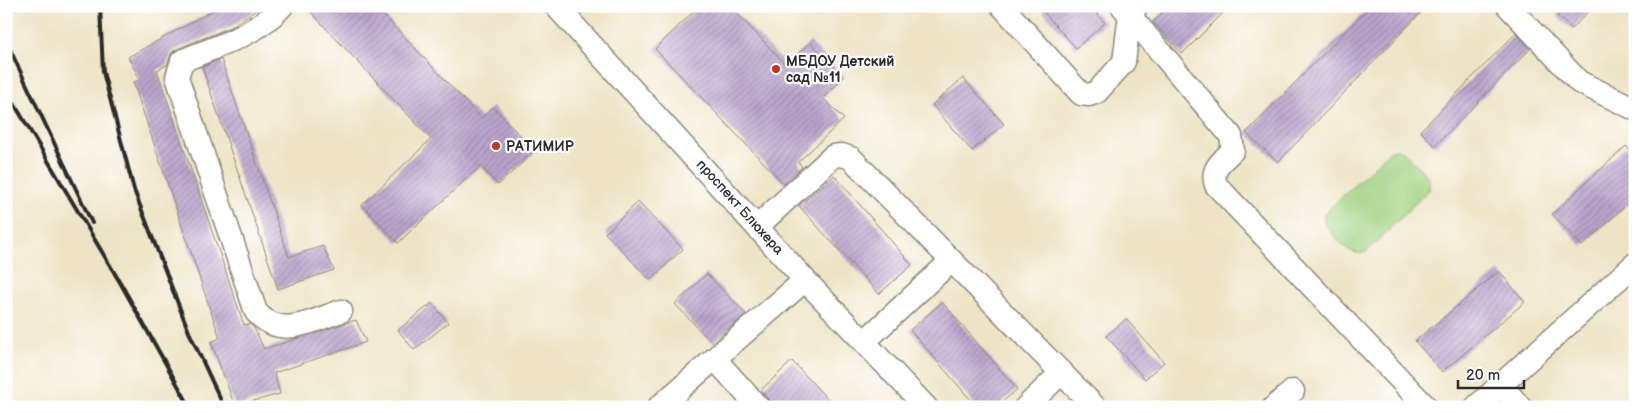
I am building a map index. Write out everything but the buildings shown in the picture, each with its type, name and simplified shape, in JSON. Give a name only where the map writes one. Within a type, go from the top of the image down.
[{"type":"street","points":[[282,6],[270,20],[257,29],[182,61],[177,77],[256,312],[272,326],[283,328],[341,311]]},
{"type":"street","name":"проспект Блюхера","points":[[556,6],[758,226],[805,280],[926,407]]},
{"type":"street","points":[[1002,6],[1081,94],[1088,96],[1098,92],[1124,62],[1130,9]]},
{"type":"street","points":[[1508,6],[1579,82],[1635,109]]},
{"type":"street","points":[[1130,9],[1231,136],[1233,150],[1215,169],[1213,178],[1216,185],[1426,407]]},
{"type":"street","points":[[758,226],[834,156],[842,155],[851,158],[1095,407]]},
{"type":"street","points":[[865,341],[951,261]]},
{"type":"street","points":[[1476,407],[1635,264]]},
{"type":"street","points":[[659,407],[805,280]]},
{"type":"street","points":[[715,359],[758,407]]},
{"type":"street","points":[[1026,407],[1062,372]]},
{"type":"street","points":[[1501,385],[1520,407]]},
{"type":"street","points":[[1274,407],[1293,391]]},
{"type":"green space","points":[[1391,150],[1403,151],[1429,178],[1429,190],[1366,252],[1353,252],[1342,245],[1324,223],[1324,214]]},
{"type":"railway","points":[[100,6],[103,72],[134,190],[189,332],[224,407]]},
{"type":"railway","points":[[6,41],[92,223]]},
{"type":"railway","points":[[6,90],[121,284],[190,407]]},
{"type":"place","name":"МБДОУ Детский сад №11","points":[[776,69]]},
{"type":"place","name":"РАТИМИР","points":[[496,146]]}]
